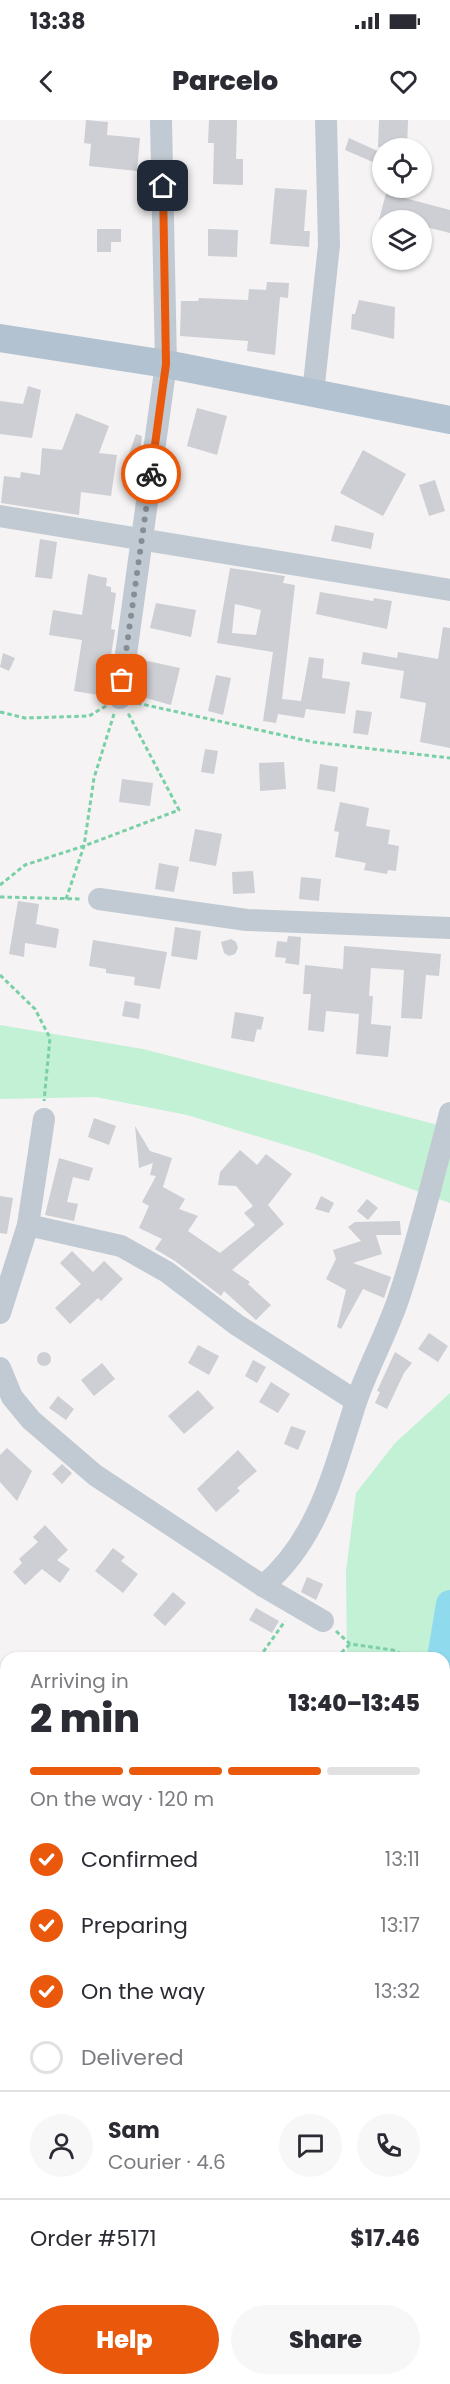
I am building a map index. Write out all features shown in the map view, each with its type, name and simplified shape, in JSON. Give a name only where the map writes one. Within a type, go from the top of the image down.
[{"type":"main road","points":[[0,338],[166,364],[450,420]]},
{"type":"street","points":[[120,698],[166,364],[161,120]]},
{"type":"street","points":[[313,393],[329,245],[326,120]]},
{"type":"street","points":[[0,516],[450,590]]},
{"type":"street","points":[[99,899],[247,920],[450,928]]},
{"type":"street","points":[[263,1586],[286,1567],[314,1522],[346,1436],[356,1401],[399,1299],[450,1113]]},
{"type":"street","points":[[0,1313],[28,1225],[44,1119]]},
{"type":"street","points":[[28,1225],[121,1246],[167,1272],[237,1325],[356,1401]]},
{"type":"street","points":[[0,1368],[12,1397],[32,1420],[95,1475],[263,1586],[323,1620]]},
{"type":"path","points":[[66,899],[84,846],[94,778],[120,698]]},
{"type":"path","points":[[0,885],[25,865],[84,846],[179,810],[120,698]]},
{"type":"path","points":[[0,712],[25,718],[89,716],[120,698],[313,742],[450,758]]},
{"type":"path","points":[[0,897],[99,899]]},
{"type":"path","points":[[0,975],[35,1009],[50,1038],[44,1119]]},
{"type":"path","points":[[264,1652],[296,1605]]},
{"type":"path","points":[[342,1652],[350,1644],[397,1652]]},
{"type":"green space","points":[[0,1025],[143,1049],[450,1128],[450,1203],[312,1153],[187,1115],[96,1097],[0,1099]]},
{"type":"green space","points":[[450,1393],[450,1652],[347,1652],[346,1571],[356,1493],[395,1443]]},
{"type":"building","points":[[86,120],[108,122],[107,135],[140,138],[137,171],[89,166],[91,144],[84,143]]},
{"type":"building","points":[[209,120],[237,120],[236,159],[243,159],[243,185],[213,184],[214,143],[208,143]]},
{"type":"building","points":[[379,120],[408,120],[407,138],[378,138]]},
{"type":"building","points":[[349,138],[372,148],[372,162],[345,150]]},
{"type":"building","points":[[275,188],[307,190],[304,231],[310,231],[309,247],[270,244]]},
{"type":"building","points":[[385,198],[405,198],[450,210],[450,233],[432,228],[432,210],[382,210]]},
{"type":"building","points":[[97,229],[121,229],[121,242],[111,242],[111,252],[97,252]]},
{"type":"building","points":[[208,229],[238,230],[237,257],[208,256]]},
{"type":"building","points":[[267,282],[289,283],[288,298],[280,297],[275,355],[247,351],[248,341],[180,336],[181,301],[198,301],[199,298],[248,300],[249,289],[266,290]]},
{"type":"building","points":[[359,300],[395,307],[394,339],[351,329],[352,314],[355,314]]},
{"type":"building","points":[[28,386],[41,390],[32,438],[0,434],[0,401],[23,404]]},
{"type":"building","points":[[197,408],[227,416],[217,455],[187,446]]},
{"type":"building","points":[[76,413],[109,426],[99,453],[117,455],[111,496],[81,492],[79,515],[1,503],[4,476],[20,478],[21,472],[40,475],[42,448],[62,450]]},
{"type":"building","points":[[136,434],[142,436],[139,458],[129,454]]},
{"type":"building","points":[[363,450],[406,474],[383,516],[340,493]]},
{"type":"building","points":[[435,480],[445,511],[429,516],[419,485]]},
{"type":"building","points":[[335,525],[374,533],[371,549],[331,541]]},
{"type":"building","points":[[40,539],[57,542],[52,579],[35,577]]},
{"type":"building","points":[[230,568],[285,576],[283,583],[295,585],[282,699],[301,701],[309,657],[324,659],[322,678],[350,682],[345,714],[306,709],[304,718],[278,714],[276,723],[263,721],[273,652],[217,643]],"holes":[[[235,604],[261,610],[256,635],[232,633]]]},
{"type":"building","points":[[88,574],[107,578],[106,586],[111,587],[111,592],[116,593],[111,629],[115,630],[107,681],[101,680],[98,695],[74,691],[82,640],[49,635],[53,610],[82,615]]},
{"type":"building","points":[[320,592],[373,601],[374,598],[392,601],[387,629],[316,614]]},
{"type":"building","points":[[156,603],[196,610],[191,637],[150,628]]},
{"type":"building","points":[[443,627],[450,628],[450,748],[420,742],[426,703],[400,698],[404,671],[361,664],[363,652],[397,658],[398,652],[438,659]]},
{"type":"building","points":[[3,653],[15,658],[9,671],[0,667]]},
{"type":"building","points":[[143,660],[180,668],[171,705],[135,695]]},
{"type":"building","points":[[216,675],[231,678],[223,715],[208,711]]},
{"type":"building","points":[[356,710],[372,712],[368,735],[353,733]]},
{"type":"building","points":[[205,749],[218,751],[214,774],[201,772]]},
{"type":"building","points":[[284,762],[286,789],[260,791],[259,763]]},
{"type":"building","points":[[320,764],[338,767],[335,792],[317,789]]},
{"type":"building","points":[[122,779],[153,783],[150,806],[119,802]]},
{"type":"building","points":[[340,802],[369,808],[366,826],[390,830],[388,844],[399,846],[396,871],[388,870],[387,874],[364,870],[366,863],[335,857],[339,832],[334,831]]},
{"type":"building","points":[[195,829],[222,834],[216,866],[189,861]]},
{"type":"building","points":[[159,863],[179,867],[174,892],[155,889]]},
{"type":"building","points":[[253,871],[255,893],[233,894],[232,872]]},
{"type":"building","points":[[301,877],[321,879],[319,901],[299,899]]},
{"type":"building","points":[[18,901],[39,904],[36,924],[59,929],[56,948],[25,943],[24,957],[9,954]]},
{"type":"building","points":[[175,927],[201,931],[197,960],[171,956]]},
{"type":"building","points":[[288,936],[301,937],[299,965],[285,963],[286,958],[275,957],[277,941],[287,942]]},
{"type":"building","points":[[231,939],[236,942],[238,948],[235,954],[229,956],[224,953],[221,942]]},
{"type":"building","points":[[93,940],[167,952],[160,989],[134,985],[135,977],[106,973],[106,969],[89,966]]},
{"type":"building","points":[[344,946],[441,954],[439,976],[426,975],[422,1019],[401,1018],[404,970],[371,968],[369,996],[373,996],[371,1024],[391,1026],[388,1057],[356,1054],[359,1014],[326,1011],[324,1032],[308,1030],[311,994],[303,994],[305,965],[343,969]]},
{"type":"building","points":[[125,1001],[141,1004],[139,1019],[122,1016]]},
{"type":"building","points":[[235,1012],[264,1017],[261,1030],[257,1029],[254,1042],[231,1038]]},
{"type":"building","points":[[94,1118],[116,1126],[109,1145],[88,1137]]},
{"type":"building","points":[[135,1126],[150,1151],[172,1158],[163,1187],[185,1199],[179,1209],[198,1216],[188,1231],[220,1253],[255,1225],[244,1213],[253,1206],[236,1186],[218,1185],[220,1172],[240,1150],[257,1165],[266,1154],[292,1174],[268,1205],[284,1224],[232,1270],[250,1282],[248,1284],[271,1305],[256,1320],[224,1291],[221,1296],[175,1261],[155,1249],[162,1239],[139,1228],[149,1206],[142,1202],[156,1176],[150,1175],[153,1163],[139,1168]]},
{"type":"building","points":[[59,1158],[93,1168],[89,1181],[73,1177],[67,1202],[78,1204],[74,1221],[45,1215]]},
{"type":"building","points":[[0,1196],[13,1198],[7,1234],[0,1233]]},
{"type":"building","points":[[321,1196],[334,1203],[329,1213],[315,1209]]},
{"type":"building","points":[[367,1199],[378,1208],[368,1220],[357,1211]]},
{"type":"building","points":[[400,1221],[401,1235],[376,1235],[382,1254],[353,1263],[391,1277],[384,1298],[363,1289],[341,1329],[337,1327],[346,1290],[326,1279],[336,1259],[333,1250],[361,1241],[348,1227],[355,1222]]},
{"type":"building","points":[[72,1251],[93,1272],[104,1261],[123,1279],[101,1301],[98,1298],[70,1324],[55,1308],[81,1284],[60,1263]]},
{"type":"building","points":[[429,1333],[448,1346],[438,1362],[418,1349]]},
{"type":"building","points":[[198,1345],[219,1356],[209,1375],[188,1363]]},
{"type":"building","points":[[44,1352],[49,1354],[51,1359],[49,1364],[44,1366],[39,1364],[37,1359],[39,1354]]},
{"type":"building","points":[[395,1352],[412,1363],[404,1373],[387,1409],[375,1403],[380,1392],[377,1391]]},
{"type":"building","points":[[253,1360],[266,1367],[257,1383],[245,1376]]},
{"type":"building","points":[[102,1363],[115,1379],[94,1396],[81,1380]]},
{"type":"building","points":[[271,1382],[290,1394],[278,1413],[259,1402]]},
{"type":"building","points":[[198,1390],[214,1408],[184,1434],[168,1416]]},
{"type":"building","points":[[58,1396],[74,1409],[66,1420],[49,1408]]},
{"type":"building","points":[[291,1426],[306,1431],[298,1450],[284,1444]]},
{"type":"building","points":[[7,1448],[32,1471],[17,1501],[0,1482],[0,1455]]},
{"type":"building","points":[[238,1450],[257,1471],[237,1488],[240,1491],[216,1512],[197,1489]]},
{"type":"building","points":[[62,1464],[72,1473],[62,1484],[52,1474]]},
{"type":"building","points":[[45,1525],[68,1550],[57,1560],[70,1569],[60,1583],[42,1569],[25,1585],[13,1572],[22,1563],[19,1559],[38,1542],[33,1537]]},
{"type":"building","points":[[113,1548],[125,1557],[121,1561],[138,1574],[123,1593],[95,1571]]},
{"type":"building","points":[[307,1577],[323,1584],[316,1600],[301,1592]]},
{"type":"building","points":[[173,1592],[186,1603],[165,1626],[153,1615]]},
{"type":"building","points":[[256,1608],[279,1621],[272,1633],[249,1620]]},
{"type":"waterway","points":[[442,1652],[450,1604]]},
{"type":"way so far","points":[[122,680],[151,474]]},
{"type":"route","points":[[151,474],[166,364],[163,186]]}]
